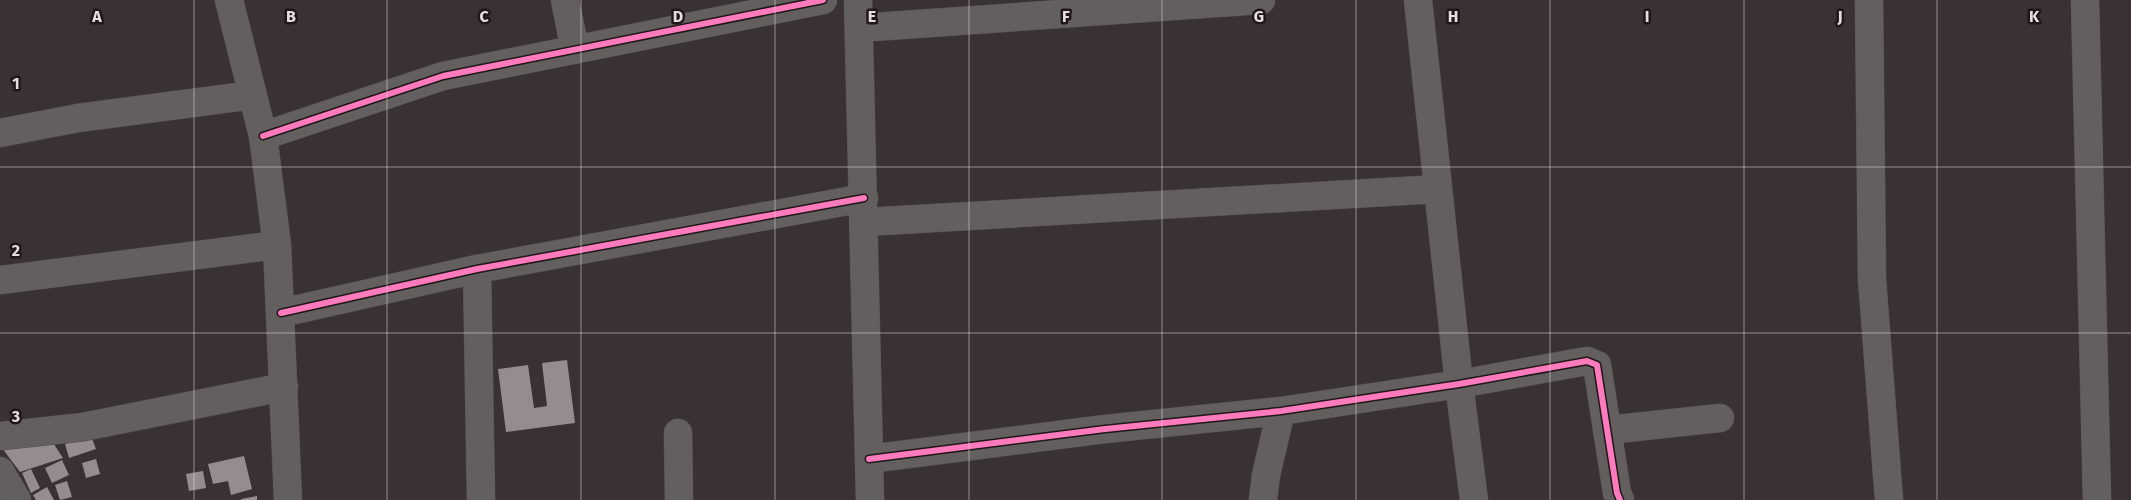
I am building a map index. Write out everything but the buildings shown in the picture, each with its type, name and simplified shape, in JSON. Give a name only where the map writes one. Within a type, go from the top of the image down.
[{"type":"street","points":[[229,0],[263,136],[277,245],[288,500]]},
{"type":"street","points":[[565,0],[575,50]]},
{"type":"street","points":[[263,136],[443,76],[823,0]]},
{"type":"street","points":[[858,0],[870,500]]},
{"type":"street","points":[[859,28],[1261,0]]},
{"type":"street","points":[[1418,0],[1459,384],[1474,500]]},
{"type":"street","points":[[1870,0],[1872,279],[1889,500]]},
{"type":"street","points":[[2086,0],[2097,500]]},
{"type":"street","points":[[0,133],[78,118],[253,95]]},
{"type":"street","points":[[281,313],[477,269],[864,210],[1438,189]]},
{"type":"street","points":[[0,280],[277,245]]},
{"type":"street","points":[[477,269],[481,500]]},
{"type":"street","points":[[869,459],[1281,411],[1459,384],[1587,361],[1596,365],[1617,493],[1620,500]]},
{"type":"street","points":[[0,436],[83,427],[284,387]]},
{"type":"street","points":[[1263,500],[1266,475],[1281,411]]},
{"type":"street","points":[[1607,430],[1720,418]]},
{"type":"street","points":[[678,433],[679,500]]},
{"type":"street","points":[[0,472],[17,500]]},
{"type":"cycle path","points":[[263,136],[443,76],[823,0]]},
{"type":"cycle path","points":[[281,313],[477,269],[864,198]]},
{"type":"cycle path","points":[[869,459],[1105,429],[1281,411],[1459,384],[1587,361],[1597,365],[1617,493],[1620,500]]}]
